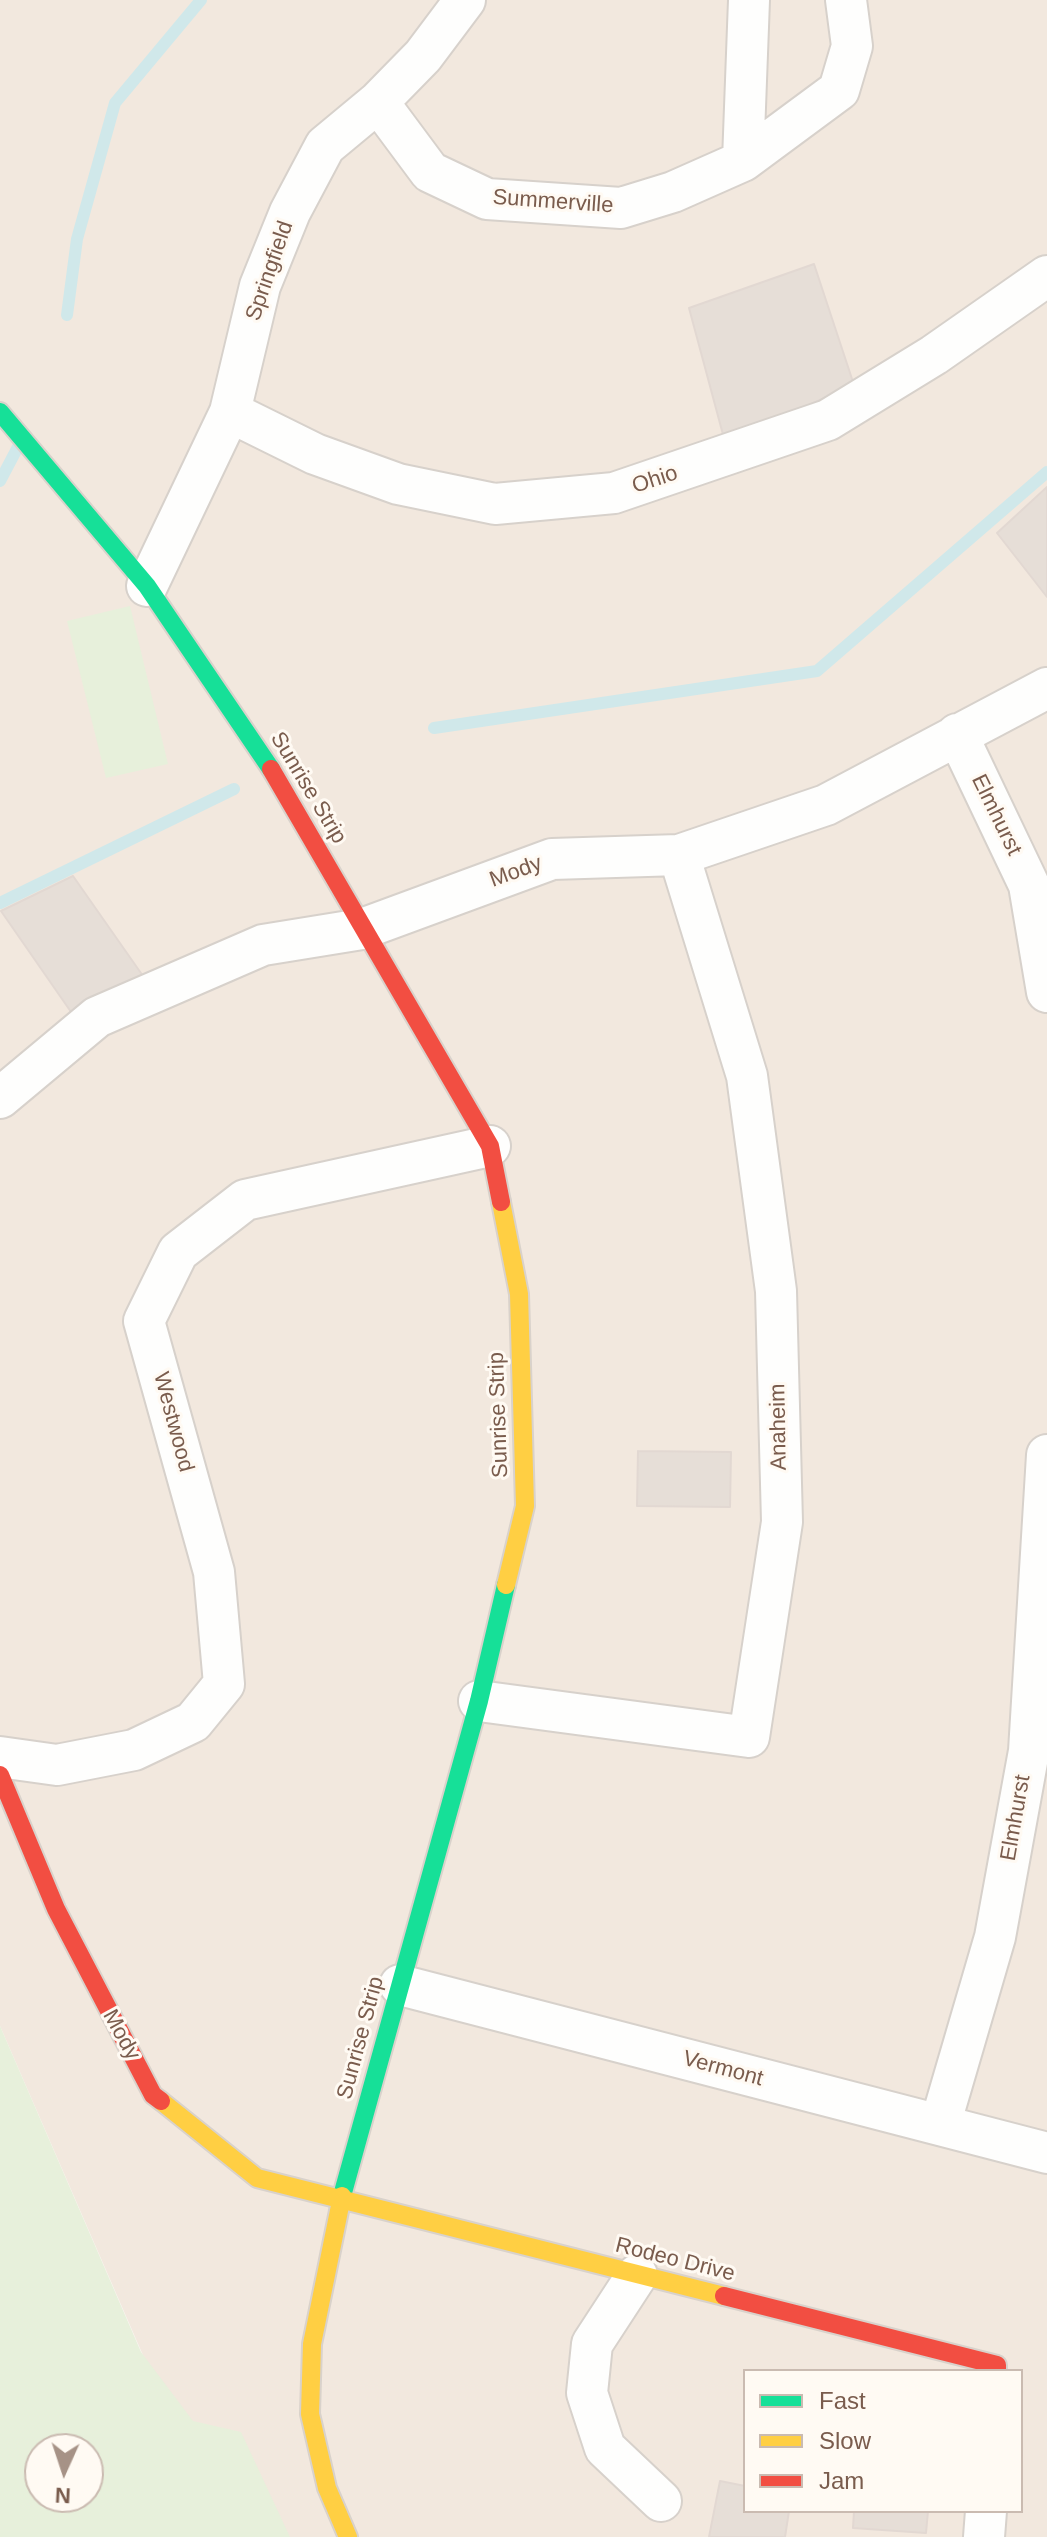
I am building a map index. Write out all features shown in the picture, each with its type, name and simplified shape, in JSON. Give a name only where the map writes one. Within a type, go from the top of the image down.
[{"type":"street","name":"Springfield","points":[[147,586],[230,412],[260,286],[290,212],[325,146],[378,102],[423,56],[465,0]]},
{"type":"street","points":[[743,161],[749,0]]},
{"type":"street","name":"Summerville","points":[[378,102],[430,172],[487,199],[621,208],[673,192],[743,161],[839,90],[852,46],[846,0]]},
{"type":"street","name":"Ohio","points":[[230,412],[315,454],[398,484],[440,493],[495,504],[614,493],[828,420],[934,355],[1047,276]]},
{"type":"street","name":"Sunrise Strip","points":[[0,412],[147,586],[283,786],[362,929],[490,1146],[519,1294],[525,1506],[479,1701],[340,2202],[312,2344],[310,2414],[327,2488],[348,2537]]},
{"type":"street","name":"Mody","points":[[0,1098],[97,1017],[263,945],[362,929],[552,859],[679,855],[826,805],[1047,688]]},
{"type":"street","name":"Elmhurst","points":[[957,734],[1029,885],[1047,992]]},
{"type":"street","name":"Anaheim","points":[[479,1701],[749,1737],[782,1522],[776,1291],[747,1076],[679,855]]},
{"type":"street","name":"Westwood","points":[[0,1757],[57,1765],[134,1750],[193,1722],[224,1684],[214,1572],[144,1321],[178,1252],[245,1200],[490,1146]]},
{"type":"street","name":"Elmhurst","points":[[940,2125],[995,1937],[1029,1751],[1047,1455]]},
{"type":"street","name":"Mody","points":[[0,1775],[56,1909],[153,2095],[257,2178],[340,2202]]},
{"type":"street","name":"Vermont","points":[[400,1985],[1047,2153]]},
{"type":"street","name":"Rodeo Drive","points":[[340,2202],[997,2368]]},
{"type":"street","points":[[637,2275],[592,2344],[587,2393],[605,2448],[661,2501]]},
{"type":"street","points":[[984,2537],[986,2513]]},
{"type":"shaded area","points":[[0,0],[1047,0],[1047,2537],[222,2537],[0,2026]]},
{"type":"green space","points":[[130,606],[168,764],[106,778],[67,621]]},
{"type":"green space","points":[[0,2026],[141,2352],[193,2421],[241,2432],[290,2537],[0,2537]]},
{"type":"building","points":[[814,264],[854,385],[725,442],[689,308]]},
{"type":"building","points":[[1047,487],[1047,597],[997,533]]},
{"type":"building","points":[[73,876],[150,986],[78,1022],[1,911]]},
{"type":"building","points":[[638,1451],[731,1452],[730,1507],[637,1506]]},
{"type":"building","points":[[720,2481],[743,2486],[743,2513],[789,2513],[785,2537],[709,2537]]},
{"type":"building","points":[[854,2513],[928,2513],[926,2533],[853,2528]]},
{"type":"waterway","points":[[67,315],[77,239],[115,103],[201,0]]},
{"type":"waterway","points":[[0,481],[19,445]]},
{"type":"waterway","points":[[434,728],[817,671],[1047,472]]},
{"type":"waterway","points":[[0,903],[234,789]]},
{"type":"traffic: fast","points":[[0,412],[147,586],[271,769]]},
{"type":"traffic: fast","points":[[342,2196],[479,1701],[506,1585]]},
{"type":"traffic: slow","points":[[501,1202],[519,1294],[525,1506],[506,1585]]},
{"type":"traffic: slow","points":[[161,2101],[257,2178],[724,2296]]},
{"type":"traffic: slow","points":[[342,2196],[312,2344],[310,2414],[327,2488],[348,2537]]},
{"type":"traffic: jam","points":[[271,769],[490,1146],[501,1202]]},
{"type":"traffic: jam","points":[[0,1775],[56,1909],[153,2095],[161,2101]]},
{"type":"traffic: jam","points":[[724,2296],[997,2365],[997,2369]]}]
